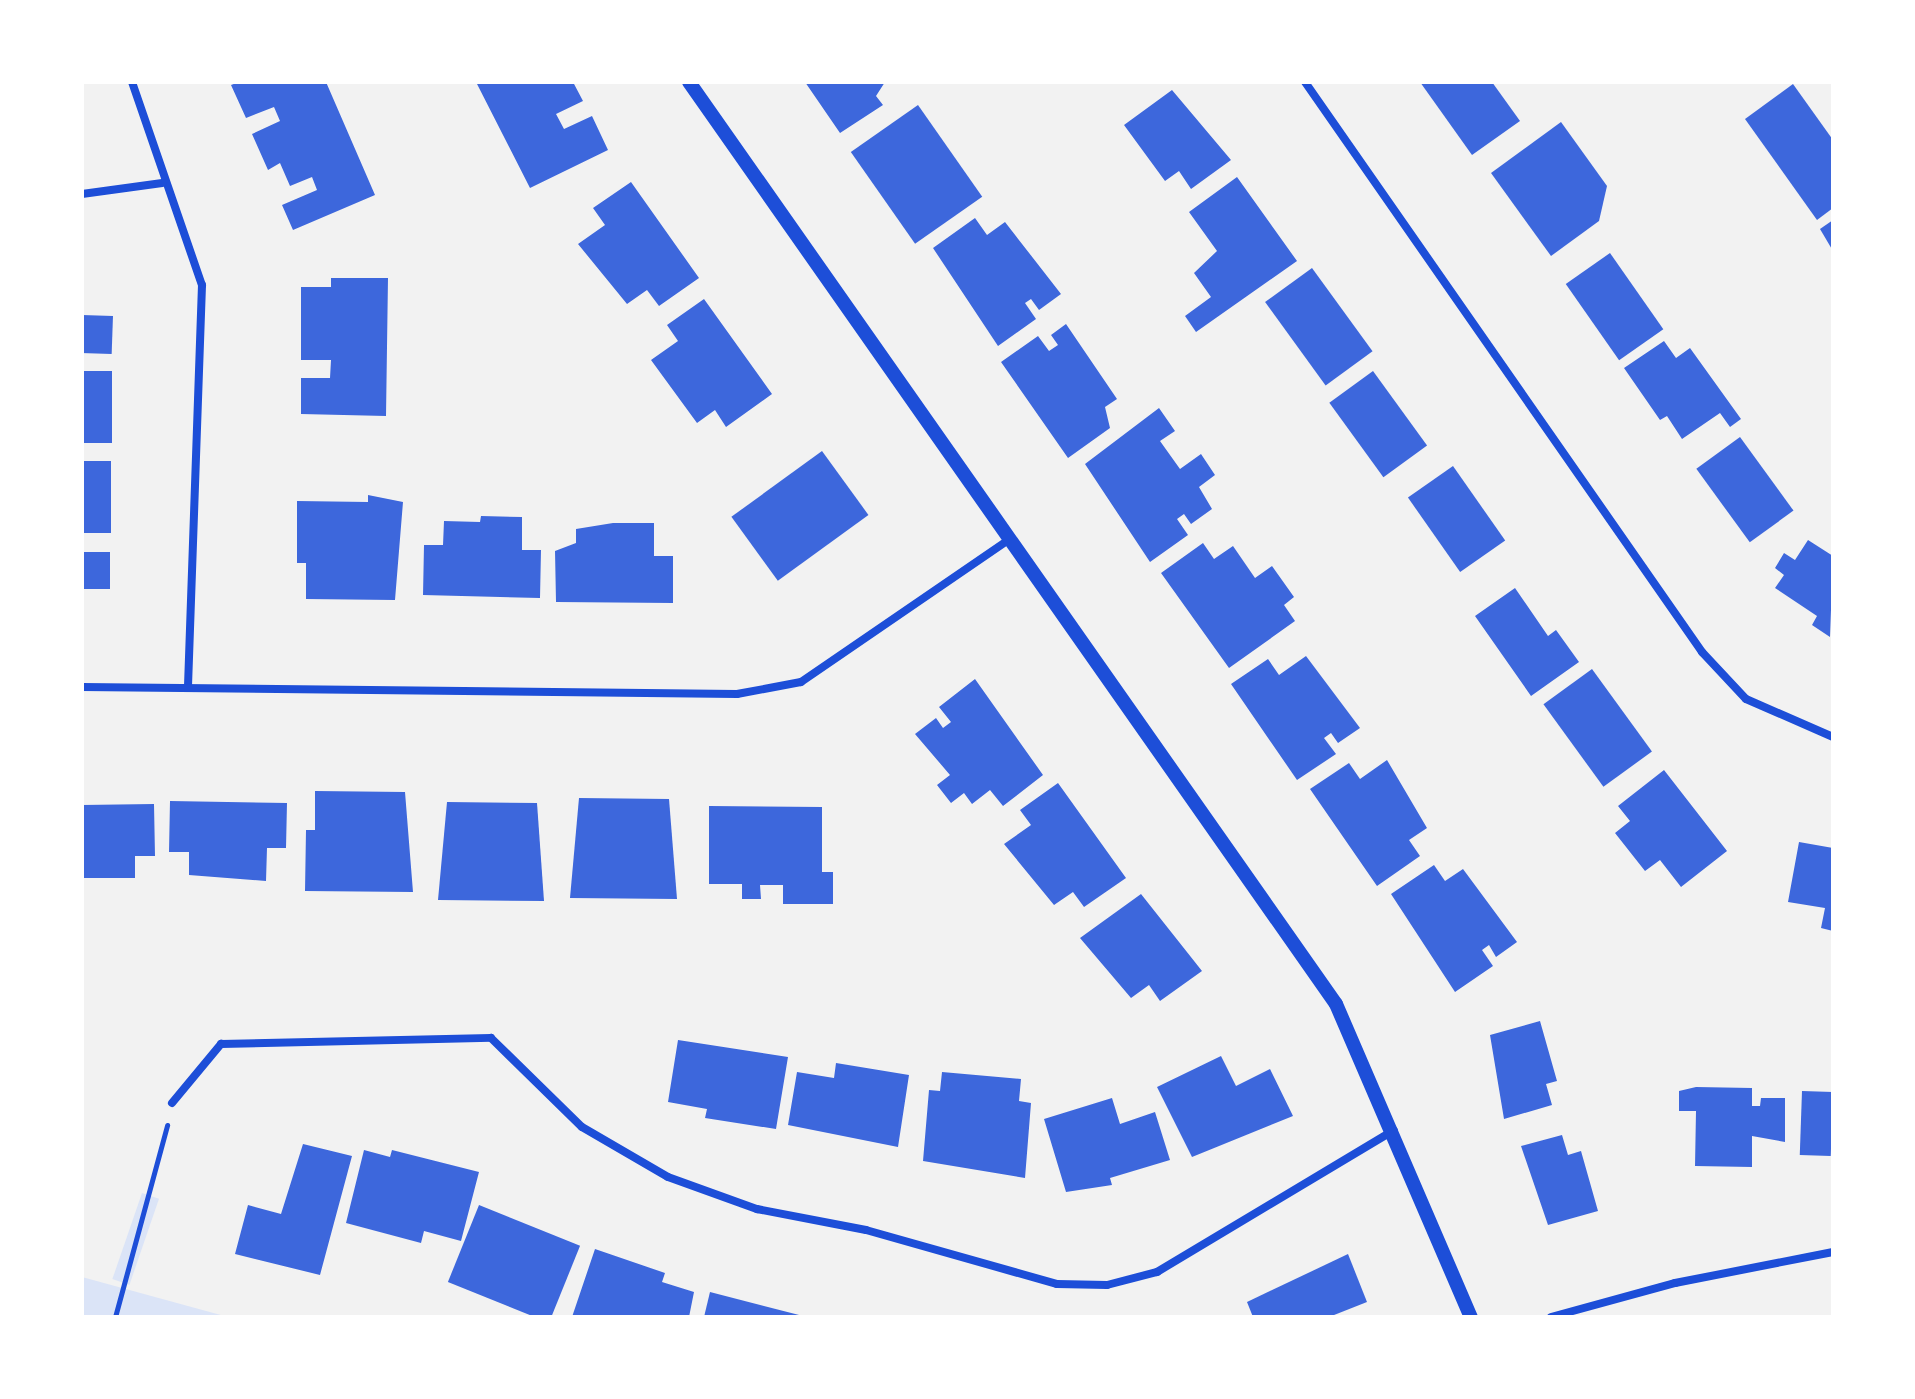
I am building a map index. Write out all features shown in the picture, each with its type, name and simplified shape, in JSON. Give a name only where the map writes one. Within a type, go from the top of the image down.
[{"type":"street","points":[[132,82],[162,183],[202,285],[188,687]]},
{"type":"street","points":[[689,82],[1007,541],[1336,1004],[1394,1130],[1471,1317]]},
{"type":"street","points":[[1305,82],[1702,652],[1746,699],[1783,722],[1833,737]]},
{"type":"street","points":[[82,194],[162,183]]},
{"type":"street","points":[[82,687],[737,694],[801,682],[1007,541]]},
{"type":"street","points":[[172,1103],[221,1044],[491,1038],[582,1127],[668,1177],[757,1209],[866,1230],[1057,1284],[1107,1285],[1157,1272],[1394,1130]]},
{"type":"street","points":[[1551,1317],[1675,1283],[1833,1252]]},
{"type":"path","points":[[115,1317],[172,1103]]},
{"type":"shaded area","points":[[142,1193],[159,1199],[129,1285],[112,1279]]},
{"type":"shaded area","points":[[82,1277],[228,1317],[82,1317]]},
{"type":"building","points":[[239,82],[326,82],[375,195],[293,230],[282,205],[317,190],[312,177],[290,186],[280,163],[268,170],[252,134],[280,121],[274,107],[246,118],[231,85]]},
{"type":"building","points":[[476,82],[573,82],[583,101],[556,114],[564,129],[592,116],[608,150],[530,188]]},
{"type":"building","points":[[805,82],[885,82],[876,96],[883,105],[840,133]]},
{"type":"building","points":[[1420,82],[1492,82],[1520,121],[1472,155]]},
{"type":"building","points":[[1793,84],[1833,140],[1833,208],[1817,220],[1745,119]]},
{"type":"building","points":[[1172,90],[1231,160],[1191,189],[1179,171],[1165,181],[1124,125]]},
{"type":"building","points":[[918,105],[982,197],[915,244],[851,152]]},
{"type":"building","points":[[1561,122],[1607,186],[1599,221],[1551,256],[1491,173]]},
{"type":"building","points":[[1237,177],[1297,261],[1196,332],[1185,316],[1211,297],[1194,273],[1217,251],[1189,212]]},
{"type":"building","points":[[631,182],[699,278],[659,306],[647,290],[627,304],[578,244],[605,225],[593,208]]},
{"type":"building","points":[[975,218],[987,235],[1005,222],[1061,294],[1039,310],[1031,299],[1025,303],[1036,319],[998,346],[933,248]]},
{"type":"building","points":[[1833,220],[1833,251],[1820,229]]},
{"type":"building","points":[[1610,253],[1663,329],[1619,360],[1566,284]]},
{"type":"building","points":[[1312,268],[1373,351],[1326,385],[1265,302]]},
{"type":"building","points":[[331,278],[388,278],[386,416],[301,414],[301,378],[330,378],[331,360],[301,360],[301,287],[331,287]]},
{"type":"building","points":[[704,299],[772,394],[726,427],[715,410],[697,423],[651,360],[678,341],[667,325]]},
{"type":"building","points":[[82,315],[113,316],[112,354],[82,353]]},
{"type":"building","points":[[1066,324],[1117,399],[1105,407],[1110,428],[1068,458],[1001,362],[1038,336],[1049,351],[1058,345],[1051,335]]},
{"type":"building","points":[[1664,341],[1676,358],[1690,348],[1741,419],[1730,427],[1720,413],[1682,439],[1667,416],[1660,420],[1624,368]]},
{"type":"building","points":[[82,371],[112,371],[112,443],[82,443]]},
{"type":"building","points":[[1373,371],[1427,445],[1383,477],[1329,403]]},
{"type":"building","points":[[1159,408],[1175,431],[1160,441],[1180,469],[1201,454],[1215,475],[1199,487],[1212,509],[1191,524],[1184,514],[1177,519],[1188,535],[1150,562],[1085,464]]},
{"type":"building","points":[[1740,437],[1793,511],[1750,542],[1696,469]]},
{"type":"building","points":[[822,451],[868,515],[778,581],[731,517]]},
{"type":"building","points":[[82,461],[111,461],[111,533],[82,533]]},
{"type":"building","points":[[1453,466],[1505,541],[1460,572],[1408,498]]},
{"type":"building","points":[[368,495],[403,502],[395,600],[306,599],[306,563],[297,563],[297,501],[368,502]]},
{"type":"building","points":[[481,516],[522,517],[522,550],[541,550],[540,598],[423,595],[424,545],[443,545],[444,521],[480,522]]},
{"type":"building","points":[[613,523],[654,523],[654,556],[673,556],[673,603],[556,602],[555,551],[576,543],[576,529]]},
{"type":"building","points":[[1808,540],[1833,556],[1830,637],[1812,625],[1817,616],[1775,588],[1784,575],[1775,568],[1784,553],[1795,560]]},
{"type":"building","points":[[1203,543],[1214,559],[1233,546],[1255,578],[1272,566],[1294,597],[1284,605],[1295,621],[1229,668],[1161,573]]},
{"type":"building","points":[[82,552],[110,552],[110,589],[82,589]]},
{"type":"building","points":[[1515,588],[1548,636],[1556,630],[1579,662],[1531,696],[1475,616]]},
{"type":"building","points":[[1306,656],[1360,728],[1338,743],[1331,733],[1324,738],[1336,754],[1297,780],[1231,684],[1268,659],[1279,675]]},
{"type":"building","points":[[1592,669],[1652,752],[1603,787],[1543,704]]},
{"type":"building","points":[[975,679],[1043,775],[1003,806],[990,790],[972,804],[964,793],[951,803],[937,785],[950,775],[915,734],[936,718],[943,728],[951,722],[939,707]]},
{"type":"building","points":[[1387,760],[1427,828],[1409,840],[1420,856],[1377,886],[1310,789],[1349,763],[1360,779]]},
{"type":"building","points":[[1664,770],[1727,851],[1681,887],[1660,860],[1645,871],[1615,833],[1630,821],[1618,806]]},
{"type":"building","points":[[1058,783],[1126,878],[1084,907],[1073,892],[1054,905],[1004,844],[1031,825],[1020,810]]},
{"type":"building","points":[[315,791],[405,792],[413,892],[305,891],[306,830],[315,830]]},
{"type":"building","points":[[579,798],[669,799],[677,899],[570,898]]},
{"type":"building","points":[[170,801],[287,803],[286,848],[267,848],[266,881],[189,875],[189,852],[169,852]]},
{"type":"building","points":[[447,802],[537,803],[544,901],[438,900]]},
{"type":"building","points":[[154,804],[155,856],[135,856],[135,878],[82,878],[82,805]]},
{"type":"building","points":[[709,806],[822,807],[822,872],[833,872],[833,904],[783,904],[783,885],[760,885],[761,899],[742,899],[742,884],[709,884]]},
{"type":"building","points":[[1799,842],[1833,848],[1833,931],[1821,928],[1825,908],[1788,902]]},
{"type":"building","points":[[1434,865],[1445,881],[1463,869],[1517,942],[1496,957],[1489,945],[1482,950],[1493,966],[1455,992],[1391,894]]},
{"type":"building","points":[[1141,894],[1202,971],[1160,1001],[1149,985],[1131,998],[1080,938]]},
{"type":"building","points":[[1540,1021],[1557,1081],[1546,1084],[1552,1105],[1504,1119],[1490,1035]]},
{"type":"building","points":[[678,1040],[788,1057],[776,1129],[705,1118],[707,1109],[668,1102]]},
{"type":"building","points":[[1221,1056],[1236,1086],[1270,1069],[1293,1116],[1192,1157],[1157,1087]]},
{"type":"building","points":[[836,1063],[909,1075],[898,1147],[788,1125],[797,1072],[834,1078]]},
{"type":"building","points":[[942,1072],[1021,1079],[1019,1101],[1031,1103],[1025,1178],[923,1161],[929,1090],[940,1091]]},
{"type":"building","points":[[1696,1087],[1752,1088],[1752,1106],[1760,1106],[1761,1098],[1785,1098],[1785,1142],[1752,1136],[1752,1167],[1695,1166],[1696,1111],[1679,1111],[1679,1091]]},
{"type":"building","points":[[1802,1091],[1833,1092],[1831,1156],[1800,1155]]},
{"type":"building","points":[[1112,1098],[1120,1124],[1155,1112],[1170,1160],[1110,1178],[1112,1185],[1066,1192],[1044,1119]]},
{"type":"building","points":[[1562,1135],[1568,1155],[1581,1151],[1598,1211],[1548,1225],[1521,1146]]},
{"type":"building","points":[[303,1144],[352,1156],[320,1275],[235,1254],[248,1205],[281,1214]]},
{"type":"building","points":[[364,1150],[390,1157],[392,1150],[479,1172],[461,1241],[424,1231],[421,1243],[346,1223]]},
{"type":"building","points":[[479,1205],[580,1246],[551,1317],[535,1317],[448,1282]]},
{"type":"building","points":[[595,1249],[665,1273],[662,1282],[694,1292],[689,1317],[572,1317]]},
{"type":"building","points":[[1348,1254],[1367,1302],[1329,1317],[1253,1317],[1247,1302]]},
{"type":"building","points":[[710,1292],[803,1316],[704,1317]]}]
